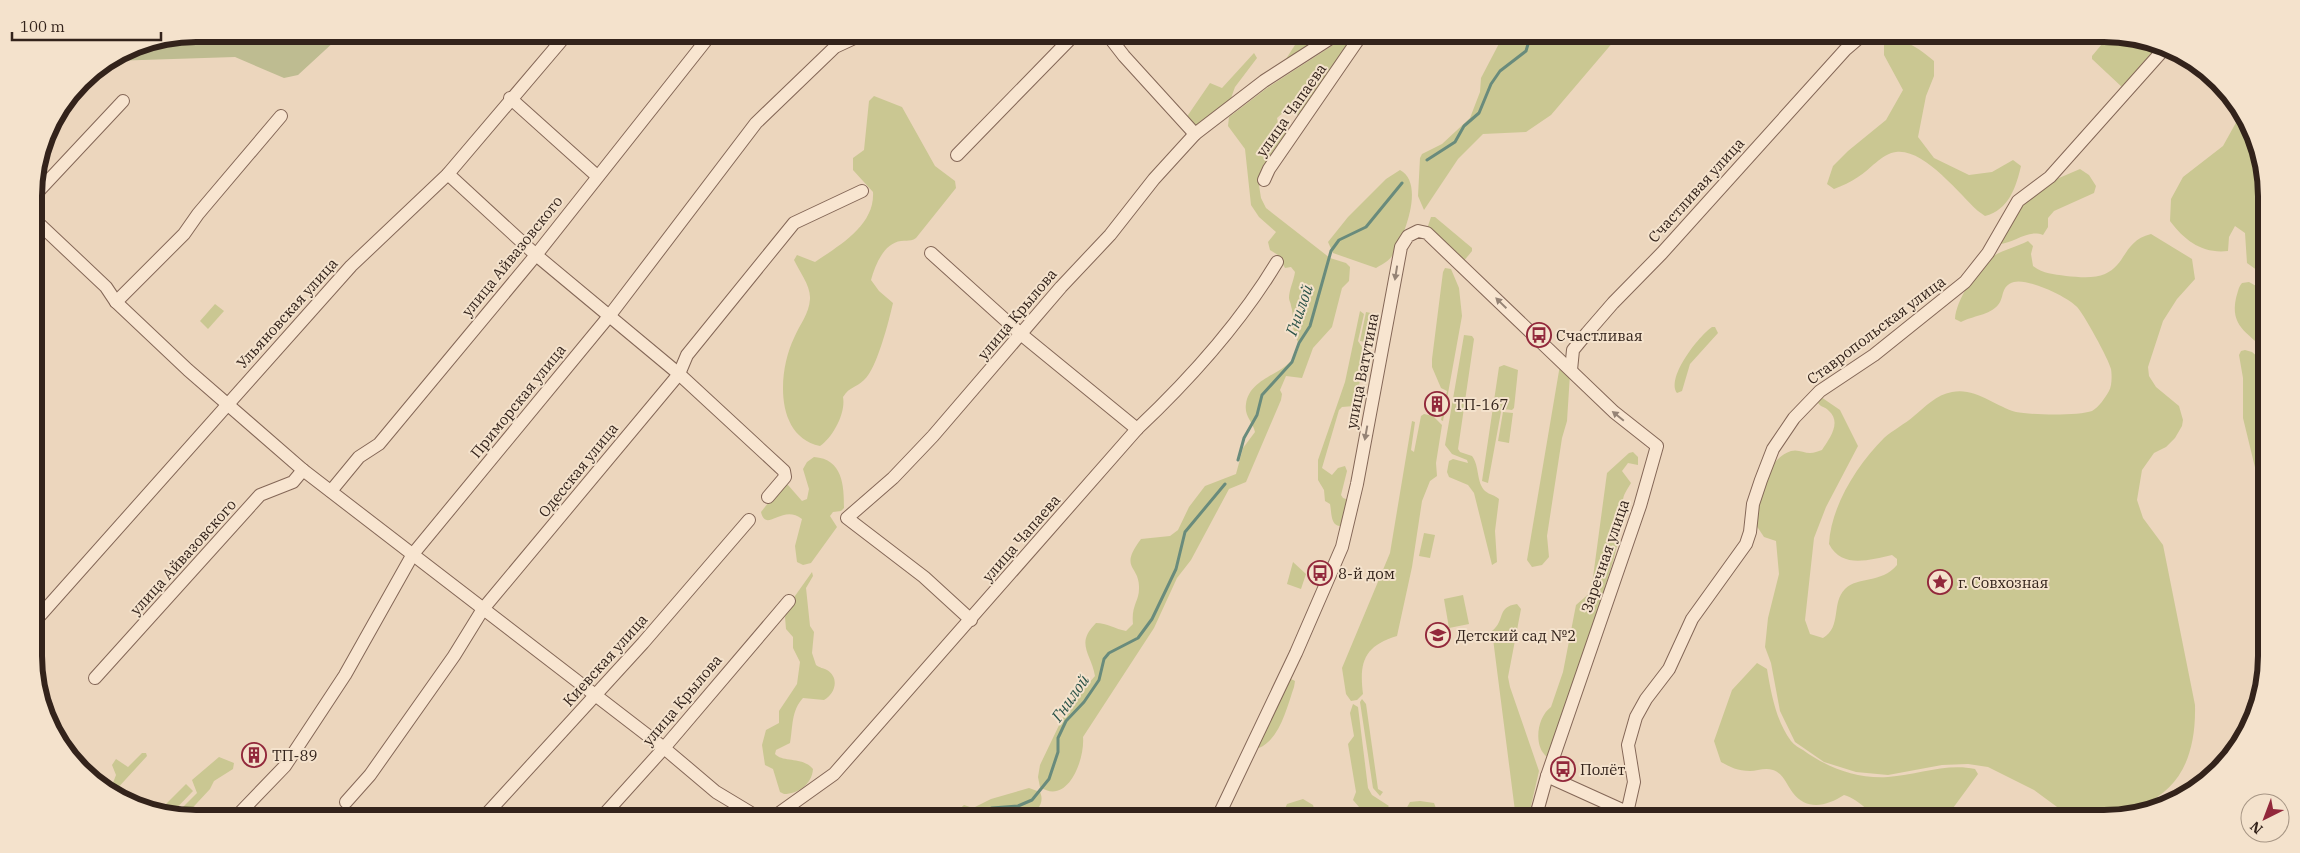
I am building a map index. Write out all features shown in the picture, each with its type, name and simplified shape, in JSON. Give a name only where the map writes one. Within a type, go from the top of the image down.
[{"type":"street","name":"улица Крылова","points":[[971,620],[924,577],[847,518],[893,478],[1022,335],[1194,134],[1264,81],[1324,42]]},
{"type":"street","name":"улица Чапаева","points":[[1264,180],[1269,169],[1356,42]]},
{"type":"street","name":"Счастливая улица","points":[[1571,370],[1573,350],[1587,333],[1662,253],[1780,120],[1855,42]]},
{"type":"street","name":"Ульяновская улица","points":[[42,613],[351,266],[448,174],[510,98],[559,43]]},
{"type":"street","name":"улица Айвазовского","points":[[331,491],[359,457],[380,444],[536,255],[596,176],[704,43]]},
{"type":"street","name":"Приморская улица","points":[[243,810],[285,766],[345,675],[413,554],[610,315],[756,123],[835,47],[844,43]]},
{"type":"street","points":[[957,155],[1067,43]]},
{"type":"street","points":[[1114,43],[1194,134]]},
{"type":"street","name":"Ставропольская улица","points":[[1627,810],[1634,782],[1628,746],[1636,716],[1646,699],[1669,669],[1692,619],[1746,544],[1750,532],[1753,504],[1761,480],[1773,449],[1794,418],[1820,391],[1874,355],[1965,282],[1988,254],[2018,201],[2050,177],[2160,54]]},
{"type":"street","points":[[510,98],[596,176]]},
{"type":"street","points":[[43,186],[123,101]]},
{"type":"street","points":[[116,302],[184,234],[198,214],[281,116]]},
{"type":"street","points":[[448,174],[536,255],[679,374],[786,473],[768,497]]},
{"type":"street","name":"Одесская улица","points":[[346,802],[370,775],[454,656],[483,609],[679,374],[687,355],[794,223],[862,191]]},
{"type":"street","points":[[43,227],[106,287],[116,302],[227,405],[303,470],[664,748],[716,792],[746,810]]},
{"type":"street","name":"улица Ватутина","points":[[1220,810],[1296,653],[1342,547],[1357,484],[1404,240],[1418,231],[1427,233],[1614,412],[1657,446]]},
{"type":"street","points":[[931,253],[1022,335],[1137,429]]},
{"type":"street","name":"улица Чапаева","points":[[784,810],[834,774],[1137,429],[1190,376],[1231,330],[1277,262]]},
{"type":"street","name":"Заречная улица","points":[[1537,810],[1640,506],[1657,446]]},
{"type":"street","name":"улица Айвазовского","points":[[95,678],[260,495],[293,482],[303,470]]},
{"type":"street","name":"Киевская улица","points":[[490,810],[595,696],[749,520]]},
{"type":"street","name":"улица Крылова","points":[[608,810],[664,748],[789,601]]},
{"type":"street","points":[[1547,776],[1622,810]]},
{"type":"shaded area","points":[[1297,42],[1316,42],[1286,61]]},
{"type":"shaded area","points":[[1337,42],[1350,42],[1300,117],[1287,109],[1277,118],[1278,123],[1288,132],[1258,179],[1261,198],[1266,208],[1330,258],[1346,263],[1350,267],[1349,281],[1342,288],[1332,327],[1313,348],[1302,378],[1286,376],[1280,390],[1282,394],[1281,400],[1246,482],[1229,489],[1191,560],[1177,578],[1154,628],[1083,737],[1081,757],[1073,777],[1059,790],[1050,791],[1040,787],[1038,777],[1040,765],[1070,705],[1095,676],[1086,649],[1086,637],[1096,623],[1126,631],[1133,624],[1133,613],[1139,589],[1131,562],[1134,549],[1141,539],[1170,536],[1178,530],[1189,507],[1205,486],[1236,474],[1243,448],[1255,432],[1246,412],[1249,394],[1262,381],[1287,365],[1294,358],[1298,350],[1289,298],[1295,272],[1291,267],[1285,268],[1278,255],[1270,250],[1268,242],[1276,232],[1259,217],[1251,205],[1245,149],[1228,126],[1229,117],[1267,88]]},
{"type":"shaded area","points":[[1500,42],[1613,42],[1551,115],[1526,132],[1483,134],[1458,159],[1424,210],[1418,196],[1420,158],[1422,154],[1442,144],[1470,118],[1480,92],[1481,78]]},
{"type":"shaded area","points":[[1884,42],[1905,42],[1919,49],[1934,61],[1934,76],[1926,96],[1918,137],[1934,158],[1969,175],[1992,172],[2013,160],[2021,166],[2014,189],[2000,209],[1985,216],[1929,164],[1907,153],[1896,152],[1885,156],[1855,179],[1837,188],[1834,189],[1827,184],[1833,166],[1886,120],[1903,90],[1884,55]]},
{"type":"shaded area","points":[[2104,42],[2124,44],[2155,52],[2123,88],[2092,59],[2092,56]]},
{"type":"shaded area","points":[[186,43],[333,43],[298,75],[284,78],[235,57],[124,61],[137,54],[166,45]]},
{"type":"shaded area","points":[[1254,53],[1257,58],[1235,87],[1230,101],[1197,128],[1186,118],[1210,83],[1222,88]]},
{"type":"shaded area","points":[[874,96],[902,107],[935,166],[955,181],[956,188],[916,238],[895,243],[885,250],[881,256],[871,280],[879,291],[893,303],[882,344],[869,374],[843,397],[838,424],[820,446],[805,440],[794,430],[787,416],[784,401],[785,367],[794,338],[806,314],[810,299],[807,284],[794,260],[797,255],[815,262],[835,249],[854,233],[868,214],[872,204],[873,192],[853,170],[853,158],[864,150],[869,101]]},
{"type":"shaded area","points":[[2237,120],[2246,137],[2256,176],[2258,196],[2258,271],[2247,263],[2245,233],[2235,226],[2229,237],[2228,251],[2219,251],[2195,245],[2182,235],[2170,221],[2171,199],[2183,177],[2223,146]]},
{"type":"shaded area","points":[[2080,169],[2089,175],[2096,186],[2094,193],[2054,211],[2048,218],[2048,227],[2043,235],[2026,235],[2010,242],[1999,244],[2020,205],[2052,181]]},
{"type":"shaded area","points":[[1400,170],[1408,177],[1412,199],[1402,237],[1391,258],[1376,268],[1333,253],[1328,242],[1348,217],[1386,179]]},
{"type":"shaded area","points":[[1431,217],[1435,217],[1472,248],[1472,251],[1463,262],[1427,229]]},
{"type":"shaded area","points":[[2151,234],[2192,259],[2195,279],[2177,299],[2163,321],[2148,367],[2149,376],[2156,387],[2179,406],[2183,420],[2182,426],[2175,438],[2166,447],[2154,453],[2142,470],[2137,500],[2143,518],[2163,545],[2195,705],[2193,734],[2187,759],[2177,778],[2163,793],[2145,804],[2133,808],[2061,810],[2034,790],[1988,767],[1968,764],[1942,765],[1888,775],[1856,772],[1824,762],[1795,742],[1780,711],[1771,663],[1765,647],[1768,618],[1779,574],[1776,541],[1764,537],[1756,525],[1764,482],[1774,463],[1791,451],[1796,450],[1810,453],[1822,450],[1833,431],[1834,421],[1829,411],[1818,403],[1817,401],[1821,397],[1840,410],[1858,446],[1826,507],[1814,538],[1805,620],[1810,634],[1823,638],[1832,628],[1838,601],[1845,589],[1856,582],[1884,575],[1897,565],[1897,559],[1892,555],[1857,561],[1849,560],[1834,552],[1829,544],[1835,515],[1847,487],[1864,461],[1884,438],[1932,401],[1946,393],[1969,392],[2016,412],[2066,414],[2092,411],[2102,402],[2110,389],[2111,369],[2095,336],[2076,306],[2055,293],[2037,285],[2020,281],[2014,282],[2007,286],[2000,302],[1995,308],[1961,322],[1955,319],[1963,294],[1980,269],[1992,257],[2028,241],[2033,246],[2031,254],[2033,266],[2037,269],[2066,276],[2096,277],[2105,274],[2118,265],[2130,247],[2142,237]]},
{"type":"shaded area","points":[[1445,268],[1451,269],[1459,288],[1462,316],[1443,421],[1441,420],[1447,391],[1441,388],[1432,367],[1432,359]]},
{"type":"shaded area","points":[[2249,282],[2258,287],[2258,344],[2246,333],[2235,315],[2236,298],[2242,283]]},
{"type":"shaded area","points":[[215,304],[224,311],[208,329],[200,321]]},
{"type":"shaded area","points":[[1360,311],[1364,314],[1358,341],[1364,350],[1357,401],[1354,406],[1342,407],[1339,410],[1322,468],[1332,475],[1338,468],[1345,466],[1347,471],[1341,495],[1349,500],[1344,526],[1339,526],[1332,519],[1330,504],[1325,501],[1324,490],[1318,480],[1318,460],[1345,382]]},
{"type":"shaded area","points":[[1366,312],[1380,315],[1374,344],[1360,341]]},
{"type":"shaded area","points":[[1712,327],[1715,327],[1718,333],[1690,364],[1682,391],[1677,393],[1675,386],[1676,377],[1680,367],[1692,348]]},
{"type":"shaded area","points":[[1464,335],[1472,336],[1474,339],[1458,449],[1460,452],[1472,456],[1482,487],[1485,491],[1499,499],[1495,531],[1497,562],[1492,565],[1474,493],[1468,485],[1449,477],[1447,472],[1449,461],[1453,459],[1468,463],[1467,460],[1452,454],[1445,445]]},
{"type":"shaded area","points":[[2241,351],[2252,352],[2258,357],[2258,480],[2243,418],[2243,378],[2239,355]]},
{"type":"shaded area","points":[[1504,365],[1518,370],[1514,408],[1512,410],[1503,409],[1501,412],[1488,483],[1482,481],[1499,367]]},
{"type":"shaded area","points":[[1560,365],[1570,374],[1567,421],[1562,438],[1547,536],[1549,557],[1542,565],[1532,567],[1527,560]]},
{"type":"shaded area","points":[[1503,412],[1513,413],[1509,443],[1498,441]]},
{"type":"shaded area","points":[[1424,414],[1433,416],[1442,425],[1436,463],[1437,476],[1430,481],[1422,501],[1412,567],[1397,636],[1377,645],[1366,657],[1362,673],[1363,694],[1357,700],[1351,701],[1346,694],[1342,668],[1390,553],[1412,421],[1415,422],[1411,450],[1414,452],[1421,416]]},
{"type":"shaded area","points":[[1633,452],[1638,457],[1638,465],[1628,463],[1622,471],[1631,483],[1623,499],[1626,509],[1614,558],[1575,686],[1547,757],[1540,746],[1538,732],[1542,717],[1551,707],[1563,672],[1576,605],[1591,592],[1607,473],[1629,453]]},
{"type":"shaded area","points":[[814,457],[824,459],[836,468],[842,483],[844,508],[841,511],[833,512],[830,516],[837,527],[811,563],[803,565],[797,562],[795,546],[802,519],[788,514],[767,520],[763,518],[761,512],[783,484],[788,485],[802,501],[807,499],[809,489],[803,469],[807,462]]},
{"type":"shaded area","points":[[1424,533],[1435,535],[1430,558],[1419,556]]},
{"type":"shaded area","points":[[1293,562],[1306,574],[1301,589],[1287,584]]},
{"type":"shaded area","points":[[812,572],[813,576],[806,588],[810,626],[814,632],[812,653],[816,665],[831,673],[835,681],[831,694],[824,700],[803,698],[794,714],[790,743],[776,750],[775,754],[778,757],[804,762],[813,769],[807,784],[799,790],[784,794],[780,792],[773,769],[765,765],[762,745],[766,730],[779,723],[779,711],[797,684],[800,662],[793,648],[793,637],[786,629],[785,617],[790,603]]},
{"type":"shaded area","points":[[1463,595],[1469,624],[1449,628],[1444,599]]},
{"type":"shaded area","points":[[1517,604],[1521,609],[1508,677],[1539,771],[1530,810],[1515,810],[1492,631],[1499,623],[1506,608]]},
{"type":"shaded area","points":[[1757,663],[1767,669],[1772,697],[1781,725],[1791,741],[1822,762],[1843,771],[1865,776],[1888,777],[1953,767],[1975,769],[1978,774],[1952,810],[1868,810],[1855,800],[1844,795],[1824,804],[1817,805],[1804,802],[1793,793],[1782,777],[1773,770],[1746,771],[1721,762],[1714,741],[1732,690]]},
{"type":"shaded area","points":[[1289,678],[1295,681],[1282,722],[1266,744],[1259,748],[1256,745]]},
{"type":"shaded area","points":[[1362,699],[1366,704],[1378,789],[1383,792],[1380,796],[1373,788],[1360,702]]},
{"type":"shaded area","points":[[1353,704],[1358,707],[1368,788],[1372,795],[1389,806],[1385,810],[1359,807],[1353,800],[1356,792],[1348,744],[1354,736],[1350,713]]},
{"type":"shaded area","points":[[142,753],[146,753],[147,756],[117,789],[112,786],[116,775],[112,765],[116,759],[128,767]]},
{"type":"shaded area","points":[[219,757],[234,763],[233,769],[214,781],[210,789],[190,810],[181,809],[197,793],[192,780]]},
{"type":"shaded area","points":[[186,784],[193,791],[176,809],[163,807]]},
{"type":"shaded area","points":[[1029,788],[1040,792],[1042,800],[1037,810],[959,810],[964,805],[973,808],[991,799]]},
{"type":"shaded area","points":[[1303,799],[1313,805],[1314,810],[1285,810],[1287,804]]},
{"type":"shaded area","points":[[1410,802],[1434,803],[1437,810],[1406,810]]},
{"type":"waterway","name":"Гнилой","points":[[1427,160],[1455,142],[1464,126],[1479,113],[1491,84],[1500,71],[1526,51],[1529,42]]},
{"type":"waterway","name":"Гнилой","points":[[1238,460],[1244,438],[1257,415],[1262,395],[1292,362],[1299,343],[1310,326],[1331,251],[1339,240],[1366,227],[1402,183]]},
{"type":"waterway","name":"Гнилой","points":[[987,810],[1018,806],[1032,800],[1049,779],[1058,752],[1058,738],[1066,721],[1084,702],[1099,680],[1104,659],[1109,653],[1138,638],[1152,619],[1176,569],[1185,532],[1225,484]]},
{"type":"place","name":"Счастливая","points":[[1539,335]]},
{"type":"place","name":"ТП-167","points":[[1437,404]]},
{"type":"place","name":"8-й дом","points":[[1320,573]]},
{"type":"place","name":"г. Совхозная","points":[[1940,582]]},
{"type":"place","name":"Детский сад №2","points":[[1438,635]]},
{"type":"place","name":"ТП-89","points":[[254,755]]},
{"type":"place","name":"Полёт","points":[[1563,769]]}]
